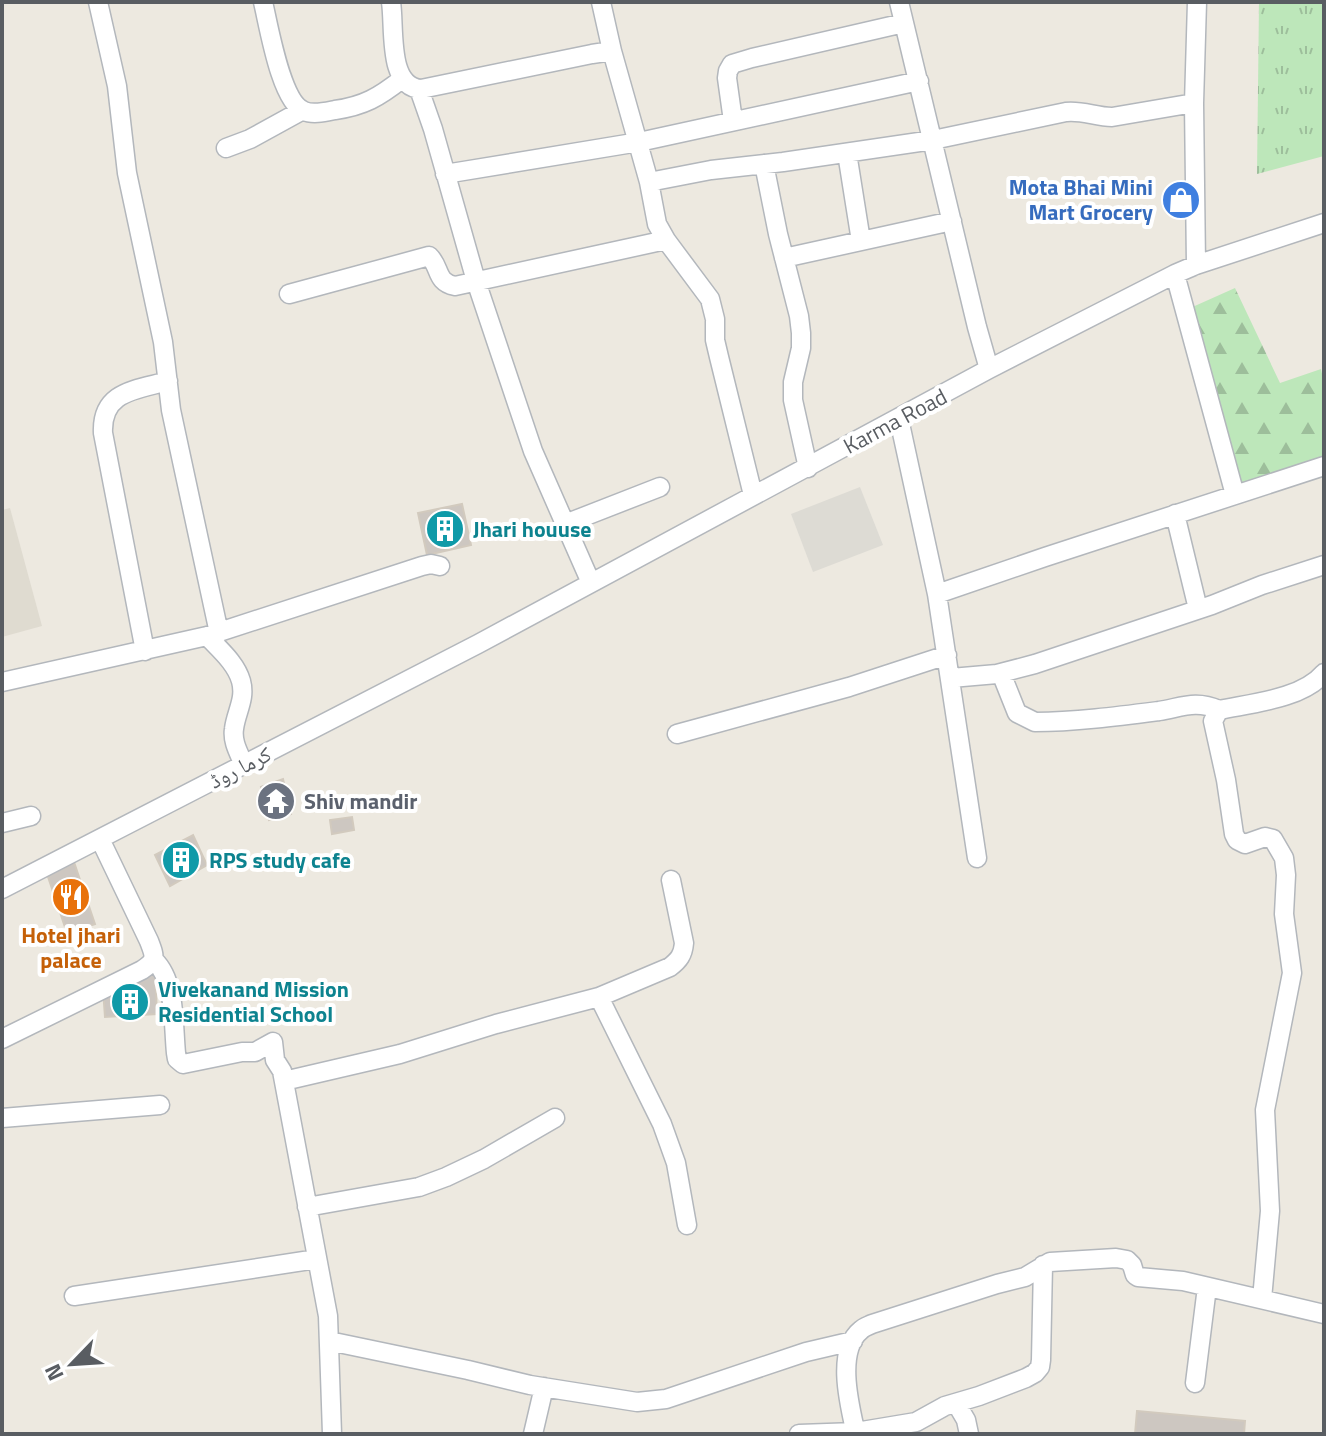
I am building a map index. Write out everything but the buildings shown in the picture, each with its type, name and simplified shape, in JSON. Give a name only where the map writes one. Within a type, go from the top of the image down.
[{"type":"street","points":[[98,2],[117,86],[127,173],[163,342],[171,410],[213,634],[241,680],[242,704],[233,731],[235,745],[244,765]]},
{"type":"street","points":[[263,2],[284,86],[291,101],[301,111],[312,114],[346,109],[380,96],[402,79]]},
{"type":"street","points":[[391,2],[396,59],[402,79],[407,85],[419,89],[612,51]]},
{"type":"street","points":[[601,2],[639,142],[657,224],[710,299],[715,319],[715,340],[753,495]]},
{"type":"street","points":[[899,2],[989,369]]},
{"type":"street","points":[[1196,265],[1194,103],[1197,2]]},
{"type":"street","points":[[733,121],[727,78],[732,64],[904,23]]},
{"type":"street","points":[[445,174],[639,142],[919,81]]},
{"type":"street","points":[[419,89],[476,281],[533,451],[591,583]]},
{"type":"street","points":[[649,182],[711,170],[933,140],[1078,110],[1100,117],[1112,117],[1194,103]]},
{"type":"street","points":[[226,148],[250,139],[301,111]]},
{"type":"street","points":[[847,153],[861,241]]},
{"type":"street","points":[[764,164],[801,333],[793,400],[808,468]]},
{"type":"street","points":[[784,258],[952,221]]},
{"type":"street","name":"Karma Road","points":[[478,644],[989,369],[1175,274],[1196,265],[1322,229]]},
{"type":"street","points":[[289,294],[429,256],[433,258],[440,277],[455,286],[666,240]]},
{"type":"street","points":[[1175,274],[1235,495]]},
{"type":"street","points":[[145,651],[102,420],[110,405],[122,393],[168,381]]},
{"type":"street","points":[[899,419],[937,594],[977,858]]},
{"type":"street","points":[[937,594],[1324,466]]},
{"type":"street","points":[[565,524],[660,487]]},
{"type":"street","points":[[1175,514],[1198,609]]},
{"type":"street","points":[[951,678],[1001,673],[1035,664],[1324,565]]},
{"type":"street","points":[[2,682],[213,634],[422,566],[440,566]]},
{"type":"street","name":"کرما روڈ","points":[[2,889],[478,644]]},
{"type":"street","points":[[677,734],[849,687],[947,655]]},
{"type":"street","points":[[1001,673],[1017,713],[1035,722],[1160,711],[1197,704],[1219,710],[1288,695],[1309,686],[1324,673]]},
{"type":"street","points":[[1219,710],[1213,721],[1234,834],[1237,840],[1245,844],[1265,837],[1273,839],[1284,858],[1286,875],[1284,914],[1292,973],[1265,1110],[1270,1211],[1262,1299]]},
{"type":"street","points":[[2,823],[31,816]]},
{"type":"street","points":[[2,1039],[142,970],[154,960],[149,941],[100,839]]},
{"type":"street","points":[[284,1081],[400,1054],[496,1024],[599,997],[670,967],[679,959],[684,943],[671,880]]},
{"type":"street","points":[[154,960],[167,979],[177,1059],[183,1064],[255,1052],[273,1042],[275,1060],[282,1071],[328,1316],[332,1434]]},
{"type":"street","points":[[599,997],[662,1124],[676,1163],[687,1225]]},
{"type":"street","points":[[2,1118],[160,1105]]},
{"type":"street","points":[[307,1207],[419,1187],[484,1159],[555,1118]]},
{"type":"street","points":[[74,1296],[317,1259]]},
{"type":"street","points":[[856,1433],[846,1366],[847,1353],[860,1330],[1025,1277],[1050,1262],[1127,1260],[1138,1277],[1183,1281],[1324,1314]]},
{"type":"street","points":[[799,1434],[856,1433],[906,1425],[1035,1373],[1040,1367],[1043,1328],[1043,1265]]},
{"type":"street","points":[[1195,1383],[1207,1287]]},
{"type":"street","points":[[329,1341],[544,1387],[637,1402],[666,1399],[806,1352],[853,1341]]},
{"type":"street","points":[[533,1434],[544,1387]]},
{"type":"street","points":[[956,1403],[966,1420],[969,1434]]},
{"type":"shaded area","points":[[860,487],[883,545],[813,572],[791,514]]},
{"type":"shaded area","points":[[10,508],[42,626],[2,637],[2,510]]},
{"type":"green space","points":[[1259,2],[1324,2],[1324,156],[1257,174]]},
{"type":"green space","points":[[1235,288],[1280,383],[1321,369],[1324,383],[1324,467],[1235,495],[1188,309]]},
{"type":"place","name":"Mota Bhai Mini Mart Grocery","points":[[1181,200]]},
{"type":"place","name":"Jhari houuse","points":[[445,529]]},
{"type":"place","name":"Shiv mandir","points":[[276,801]]},
{"type":"place","name":"RPS study cafe","points":[[181,860]]},
{"type":"place","name":"Hotel jhari palace","points":[[71,897]]},
{"type":"place","name":"Vivekanand Mission Residential School","points":[[130,1002]]}]
